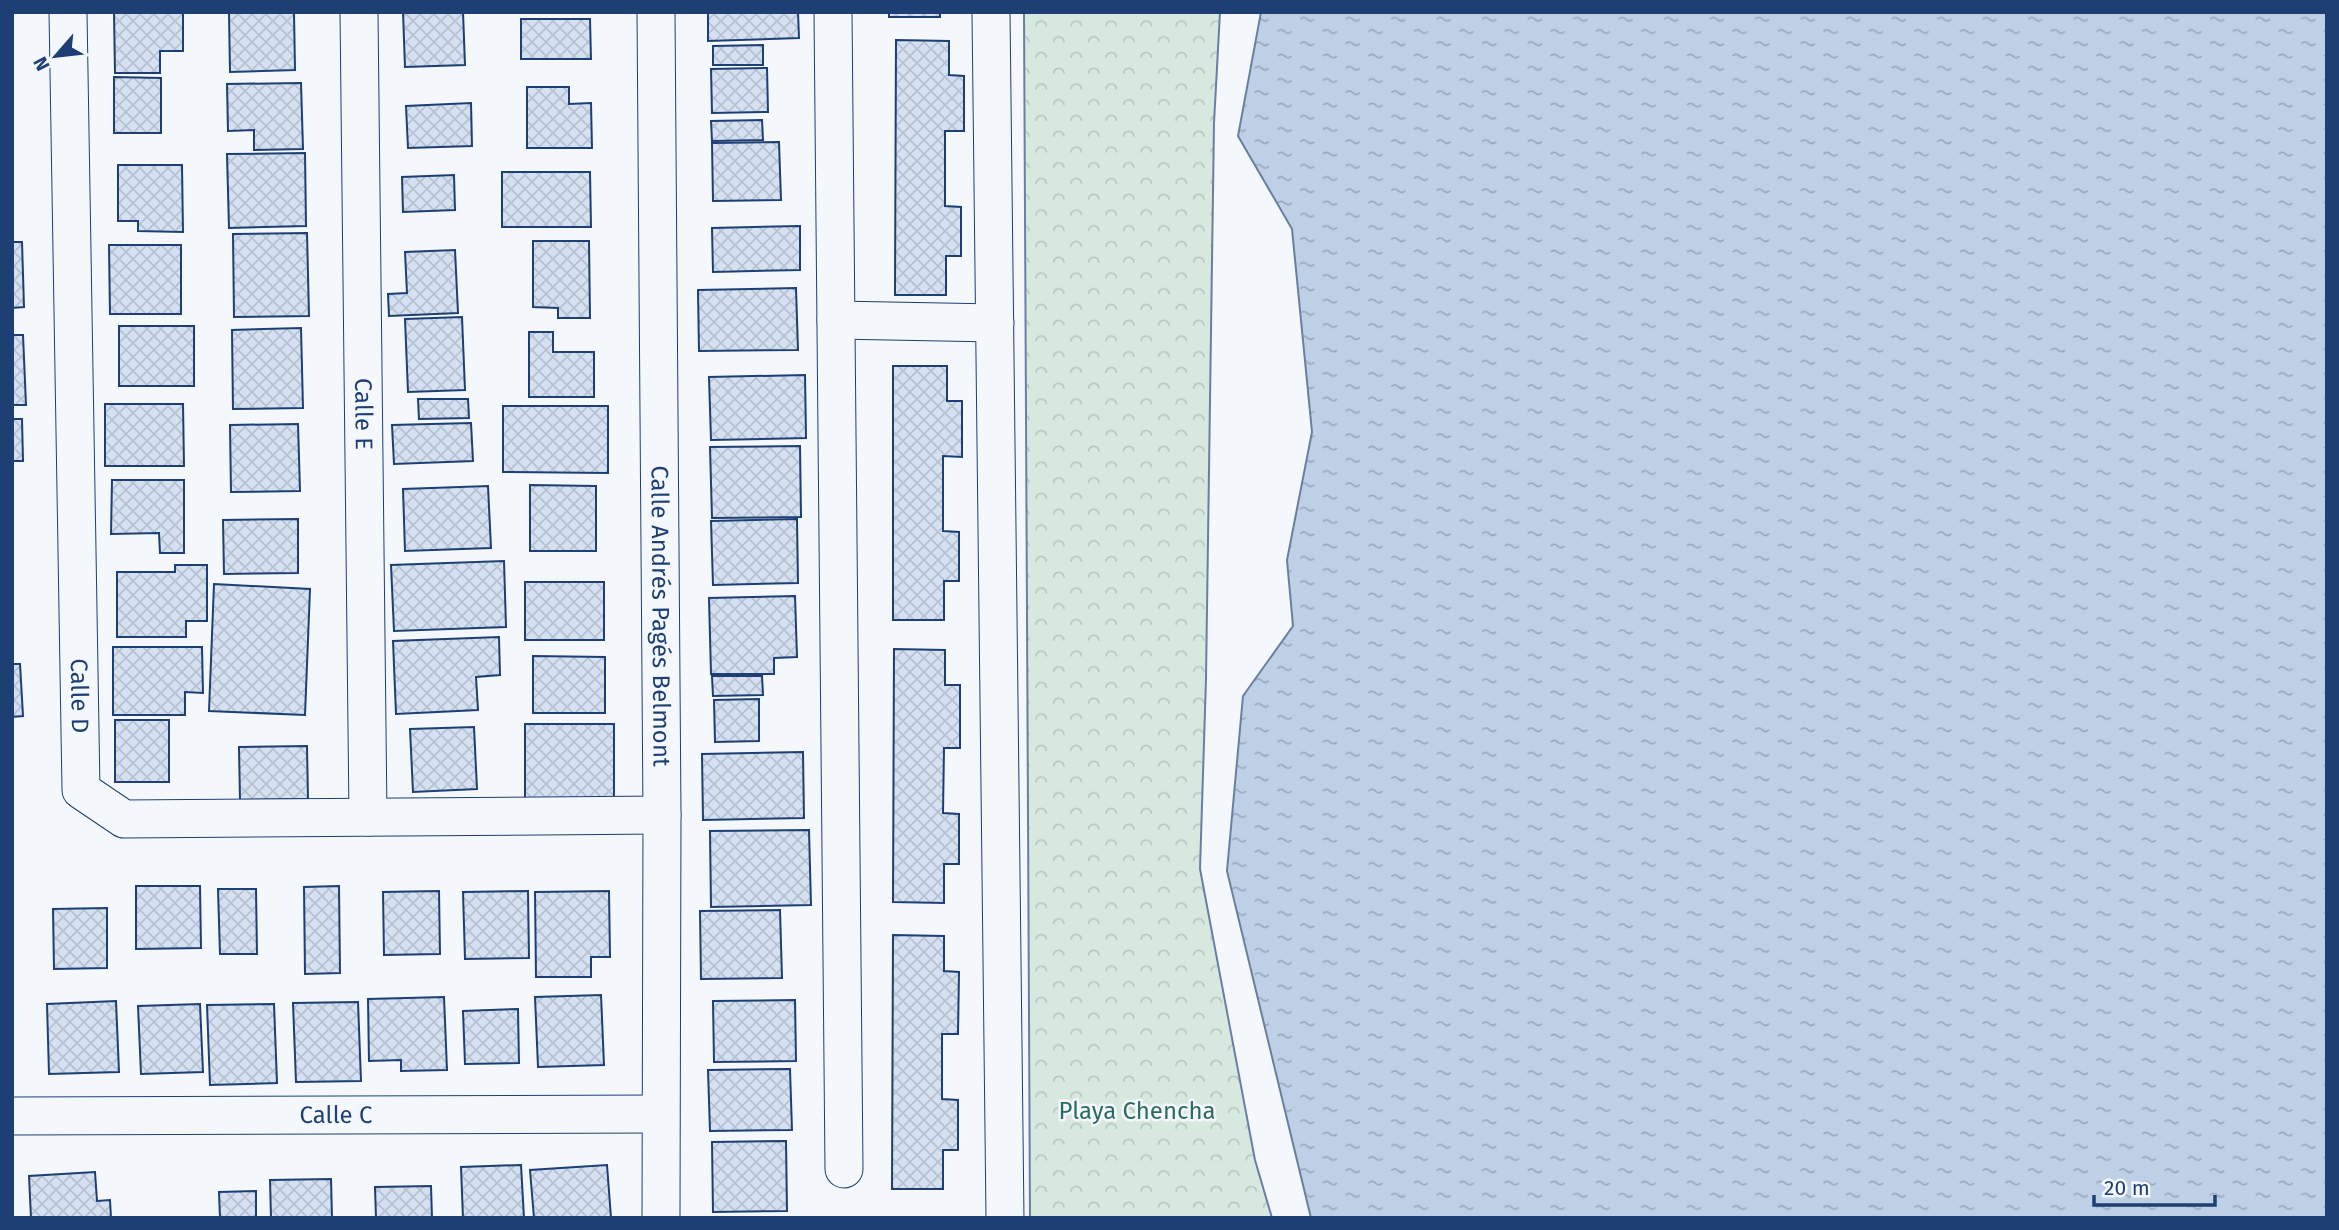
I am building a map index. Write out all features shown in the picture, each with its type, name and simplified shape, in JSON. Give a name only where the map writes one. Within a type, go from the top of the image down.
[{"type":"street","name":"Calle D","points":[[68,12],[81,789],[124,819],[662,815]]},
{"type":"street","name":"Calle E","points":[[359,12],[368,817]]},
{"type":"street","name":"Calle Andrés Pagés Belmont","points":[[656,12],[662,815],[659,1114],[661,1218]]},
{"type":"street","points":[[833,12],[844,1169]]},
{"type":"street","points":[[991,12],[1005,1218]]},
{"type":"street","points":[[836,320],[995,323]]},
{"type":"street","name":"Calle C","points":[[12,1116],[659,1114]]},
{"type":"green space","name":"Playa Chencha","points":[[1024,12],[1220,12],[1214,123],[1206,679],[1200,869],[1255,1160],[1272,1218],[1030,1218]]},
{"type":"water","points":[[1261,12],[2327,12],[2327,1218],[1311,1218],[1227,871],[1243,696],[1293,626],[1287,560],[1312,432],[1292,229],[1238,136]]},
{"type":"building","points":[[114,12],[183,12],[183,51],[160,51],[160,73],[115,73]]},
{"type":"building","points":[[294,12],[295,70],[230,72],[229,13]]},
{"type":"building","points":[[403,12],[463,12],[465,65],[405,67]]},
{"type":"building","points":[[708,12],[798,12],[799,38],[708,41]]},
{"type":"building","points":[[889,12],[940,12],[940,17],[889,17]]},
{"type":"building","points":[[521,19],[590,19],[591,59],[521,59]]},
{"type":"building","points":[[896,40],[949,41],[949,75],[964,76],[964,131],[945,131],[945,206],[961,207],[961,256],[946,256],[946,295],[895,295]]},
{"type":"building","points":[[763,45],[763,65],[713,65],[713,46]]},
{"type":"building","points":[[767,68],[768,112],[712,113],[711,69]]},
{"type":"building","points":[[114,77],[161,78],[161,133],[114,133]]},
{"type":"building","points":[[301,83],[303,149],[254,150],[254,130],[228,131],[227,84]]},
{"type":"building","points":[[527,87],[569,87],[569,104],[591,103],[592,148],[527,148]]},
{"type":"building","points":[[471,103],[472,146],[408,148],[406,106]]},
{"type":"building","points":[[762,120],[763,140],[712,141],[711,121]]},
{"type":"building","points":[[779,142],[781,200],[713,201],[712,143]]},
{"type":"building","points":[[305,153],[306,226],[229,228],[227,154]]},
{"type":"building","points":[[118,165],[182,165],[183,232],[138,231],[138,221],[118,221]]},
{"type":"building","points":[[502,172],[590,172],[591,227],[502,227]]},
{"type":"building","points":[[454,175],[455,210],[403,212],[402,177]]},
{"type":"building","points":[[800,226],[800,270],[713,272],[712,228]]},
{"type":"building","points":[[307,233],[309,316],[234,317],[233,234]]},
{"type":"building","points":[[533,241],[589,241],[590,318],[558,318],[558,308],[533,307]]},
{"type":"building","points":[[12,242],[22,242],[24,307],[12,308]]},
{"type":"building","points":[[109,245],[181,245],[181,314],[110,314]]},
{"type":"building","points":[[455,250],[458,313],[389,316],[388,294],[407,293],[405,252]]},
{"type":"building","points":[[796,288],[798,350],[699,351],[698,290]]},
{"type":"building","points":[[462,317],[465,390],[408,392],[405,319]]},
{"type":"building","points":[[119,326],[194,326],[194,386],[119,386]]},
{"type":"building","points":[[301,328],[303,408],[233,409],[232,330]]},
{"type":"building","points":[[529,332],[553,332],[553,352],[594,352],[594,397],[529,397]]},
{"type":"building","points":[[12,335],[23,335],[26,405],[12,405]]},
{"type":"building","points":[[893,366],[947,366],[947,401],[962,401],[962,457],[943,456],[943,531],[959,532],[959,581],[944,581],[944,620],[893,620]]},
{"type":"building","points":[[805,375],[806,438],[711,440],[709,377]]},
{"type":"building","points":[[418,399],[468,399],[469,418],[419,419]]},
{"type":"building","points":[[105,404],[183,404],[184,466],[105,466]]},
{"type":"building","points":[[503,406],[608,406],[608,473],[503,472]]},
{"type":"building","points":[[12,419],[22,419],[23,461],[12,461]]},
{"type":"building","points":[[471,423],[473,461],[394,464],[392,425]]},
{"type":"building","points":[[298,424],[300,491],[231,492],[230,425]]},
{"type":"building","points":[[800,446],[801,517],[712,518],[710,447]]},
{"type":"building","points":[[112,480],[184,480],[184,553],[160,553],[159,533],[111,534]]},
{"type":"building","points":[[530,485],[596,486],[596,551],[530,551]]},
{"type":"building","points":[[488,486],[491,548],[405,551],[403,489]]},
{"type":"building","points":[[298,519],[298,573],[224,574],[223,520]]},
{"type":"building","points":[[797,519],[798,583],[713,585],[711,521]]},
{"type":"building","points":[[504,561],[506,627],[394,631],[391,565]]},
{"type":"building","points":[[175,565],[207,565],[207,621],[186,621],[186,637],[117,637],[117,572],[175,572]]},
{"type":"building","points":[[525,582],[604,582],[604,640],[525,640]]},
{"type":"building","points":[[214,584],[310,589],[305,715],[209,711]]},
{"type":"building","points":[[795,596],[797,657],[774,658],[774,674],[711,674],[709,598]]},
{"type":"building","points":[[499,637],[500,675],[476,677],[478,710],[396,714],[393,641]]},
{"type":"building","points":[[113,647],[202,647],[203,693],[185,692],[185,715],[113,715]]},
{"type":"building","points":[[894,649],[945,650],[945,685],[960,685],[960,748],[944,748],[943,813],[959,814],[959,864],[944,864],[944,903],[893,902]]},
{"type":"building","points":[[533,656],[605,657],[605,713],[533,713]]},
{"type":"building","points":[[12,664],[20,664],[23,716],[12,717]]},
{"type":"building","points":[[712,676],[762,676],[763,695],[713,696]]},
{"type":"building","points":[[759,699],[759,741],[715,742],[714,700]]},
{"type":"building","points":[[115,720],[169,720],[169,782],[115,782]]},
{"type":"building","points":[[525,724],[614,724],[614,799],[525,799]]},
{"type":"building","points":[[474,727],[477,789],[413,792],[410,729]]},
{"type":"building","points":[[307,746],[308,799],[240,800],[239,747]]},
{"type":"building","points":[[803,752],[804,818],[703,820],[702,754]]},
{"type":"building","points":[[809,830],[811,905],[711,907],[710,831]]},
{"type":"building","points":[[136,886],[200,886],[201,948],[136,949]]},
{"type":"building","points":[[339,886],[340,973],[305,974],[304,887]]},
{"type":"building","points":[[218,889],[256,889],[257,954],[220,954]]},
{"type":"building","points":[[439,891],[440,954],[384,955],[383,892]]},
{"type":"building","points":[[528,891],[529,958],[465,959],[463,892]]},
{"type":"building","points":[[609,891],[610,957],[591,957],[591,977],[536,977],[535,892]]},
{"type":"building","points":[[107,908],[107,968],[54,969],[53,909]]},
{"type":"building","points":[[780,910],[782,978],[701,979],[700,911]]},
{"type":"building","points":[[893,935],[944,936],[944,971],[959,972],[958,1034],[942,1034],[942,1099],[958,1100],[958,1150],[943,1150],[943,1189],[892,1189]]},
{"type":"building","points":[[601,995],[604,1065],[538,1067],[535,997]]},
{"type":"building","points":[[444,997],[447,1070],[401,1071],[401,1060],[369,1061],[368,999]]},
{"type":"building","points":[[795,1000],[796,1061],[714,1062],[713,1001]]},
{"type":"building","points":[[116,1001],[119,1072],[49,1074],[47,1004]]},
{"type":"building","points":[[358,1002],[361,1081],[296,1082],[293,1003]]},
{"type":"building","points":[[200,1004],[203,1072],[141,1074],[138,1006]]},
{"type":"building","points":[[274,1004],[277,1083],[210,1085],[207,1005]]},
{"type":"building","points":[[518,1009],[519,1063],[465,1064],[463,1011]]},
{"type":"building","points":[[790,1069],[792,1130],[710,1131],[708,1070]]},
{"type":"building","points":[[786,1141],[787,1211],[713,1212],[712,1142]]},
{"type":"building","points":[[521,1165],[524,1218],[463,1218],[461,1167]]},
{"type":"building","points":[[607,1165],[611,1218],[534,1218],[530,1170]]},
{"type":"building","points":[[95,1172],[97,1201],[110,1200],[111,1218],[31,1218],[29,1176]]},
{"type":"building","points":[[331,1179],[332,1218],[271,1218],[270,1180]]},
{"type":"building","points":[[431,1186],[432,1218],[376,1218],[375,1187]]},
{"type":"building","points":[[256,1191],[256,1218],[220,1218],[219,1192]]}]
